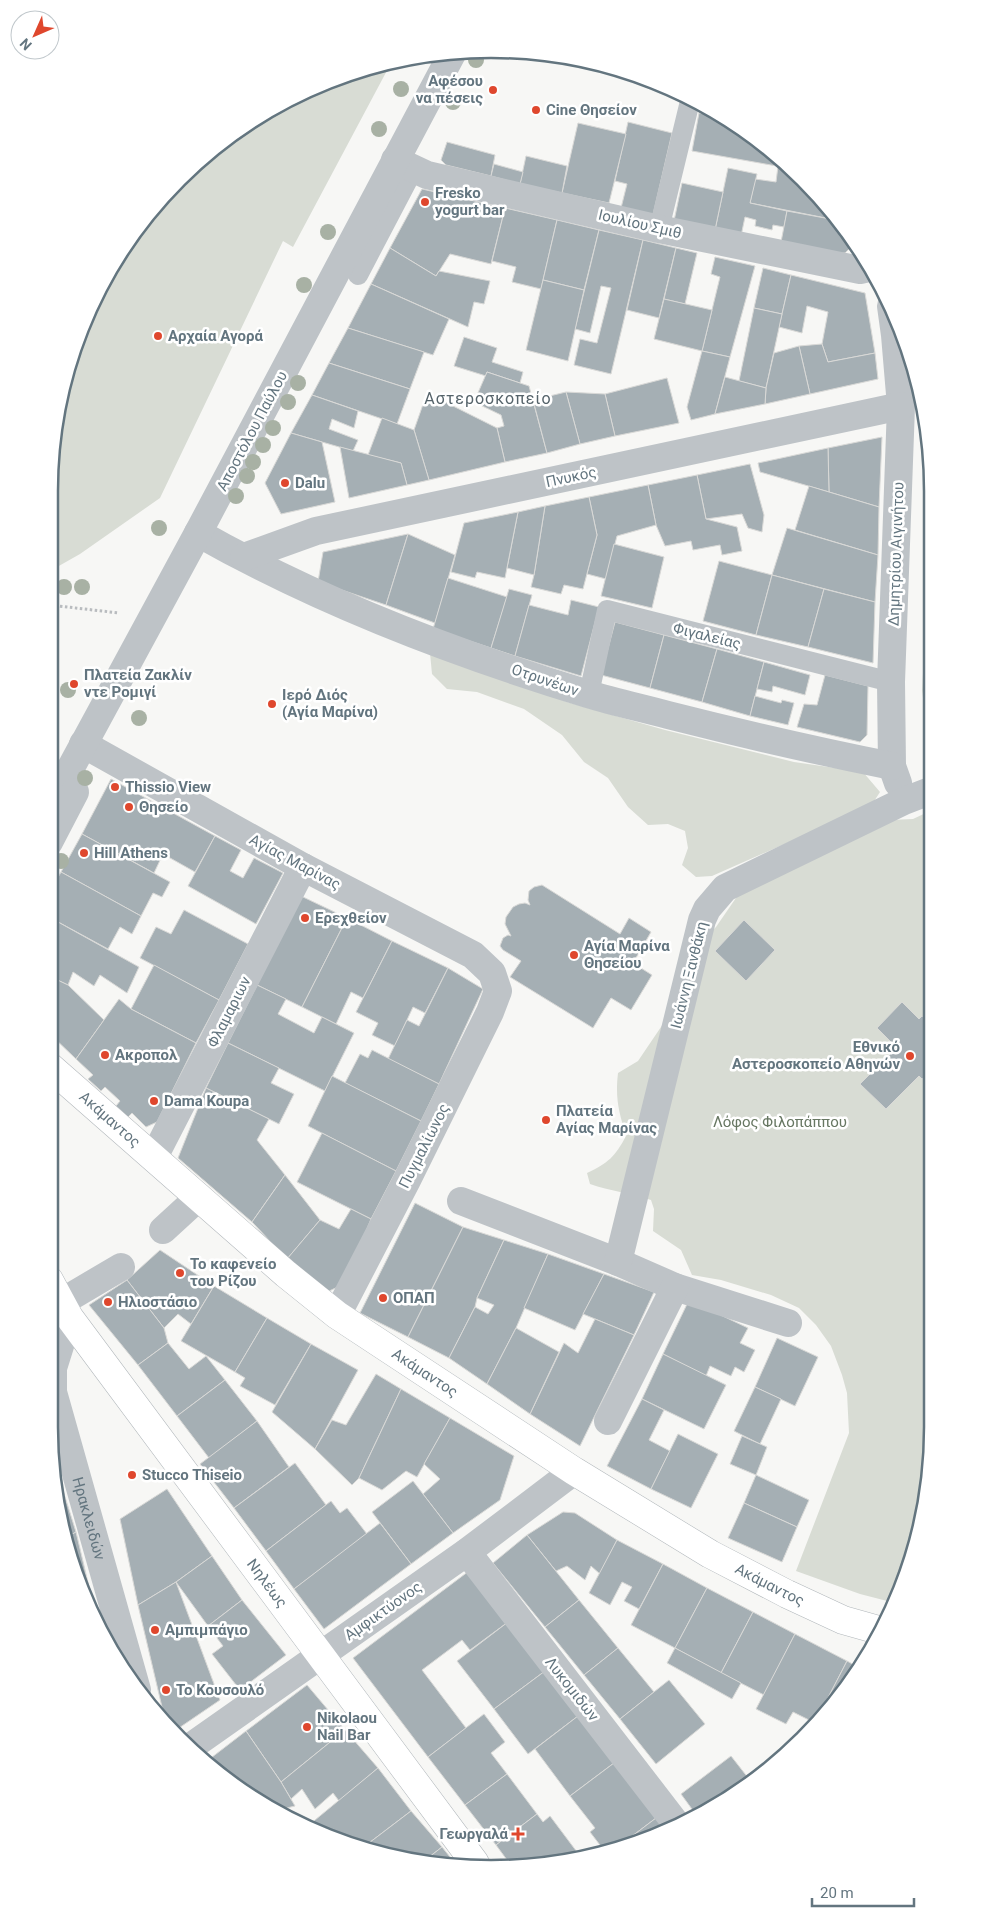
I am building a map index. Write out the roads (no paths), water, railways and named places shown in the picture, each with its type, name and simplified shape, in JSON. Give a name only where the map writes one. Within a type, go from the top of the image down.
[{"type":"street","name":"Αποστόλου Παύλου","points":[[58,794],[89,748],[207,538],[405,164],[450,59]]},
{"type":"street","name":"Ιουλίου Σμιθ","points":[[405,164],[432,176],[659,229],[863,269]]},
{"type":"street","name":"Δημητρίου Αιγινήτου","points":[[895,334],[901,406],[891,682],[892,766],[904,801]]},
{"type":"street","name":"Πνυκός","points":[[244,557],[316,531],[901,406]]},
{"type":"street","name":"Αποστόλου Παύλου","points":[[58,821],[89,748],[151,621],[207,538]]},
{"type":"street","name":"Οτρυνέων","points":[[207,538],[331,599],[450,648],[589,694],[774,742],[892,766]]},
{"type":"street","name":"Αγίας Μαρίνας","points":[[89,748],[303,867],[474,955],[492,973]]},
{"type":"street","name":"Ιωάννη Ξανθάκη","points":[[618,1262],[702,920],[707,909],[725,888],[904,801],[924,793]]},
{"type":"street","name":"Φλαμαριων","points":[[154,1157],[303,867]]},
{"type":"street","name":"Πυγμαλίωνος","points":[[337,1316],[490,1012],[498,991],[492,973]]},
{"type":"street","name":"Ακάμαντος","points":[[58,1074],[286,1274],[337,1316],[574,1471],[710,1554],[787,1594],[871,1634]]},
{"type":"street","points":[[163,1230],[199,1197]]},
{"type":"street","points":[[461,1201],[618,1262],[675,1287],[788,1323]]},
{"type":"street","points":[[60,1300],[121,1267]]},
{"type":"street","points":[[608,1421],[675,1287]]},
{"type":"street","name":"Νηλέως","points":[[60,1300],[473,1860]]},
{"type":"street","name":"Ηρακλειδών","points":[[58,1319],[60,1300]]},
{"type":"street","name":"Ηρακλειδών","points":[[58,1410],[131,1667]]},
{"type":"street","name":"Αμφικτύονος","points":[[195,1744],[467,1552],[574,1471]]},
{"type":"street","name":"Λυκομιδών","points":[[467,1552],[674,1820]]},
{"type":"street","name":"Ακάμαντος","points":[[843,1620],[874,1629]]},
{"type":"lane","points":[[659,229],[689,105]]},
{"type":"lane","points":[[358,275],[405,164]]},
{"type":"lane","name":"Φιγαλείας","points":[[589,694],[607,610],[891,682]]},
{"type":"place","name":"Αφέσου να πέσεις","points":[[493,90]]},
{"type":"place","name":"Cine Θησείον","points":[[536,110]]},
{"type":"place","name":"Fresko yogurt bar","points":[[425,202]]},
{"type":"place","name":"Αρχαία Αγορά","points":[[158,336]]},
{"type":"place","name":"Dalu","points":[[285,483]]},
{"type":"place","name":"Πλατεία Ζακλίν ντε Ρομιγί","points":[[74,684]]},
{"type":"place","name":"Ιερό Διός (Αγία Μαρίνα)","points":[[272,704]]},
{"type":"place","name":"Thissio View","points":[[115,787]]},
{"type":"place","name":"Θησείο","points":[[129,807]]},
{"type":"place","name":"Hill Athens","points":[[84,853]]},
{"type":"place","name":"Ερεχθείον","points":[[305,918]]},
{"type":"place","name":"Αγία Μαρίνα Θησείου","points":[[574,955]]},
{"type":"place","name":"Ακροπολ","points":[[105,1055]]},
{"type":"place","name":"Εθνικό Αστεροσκοπείο Αθηνών","points":[[910,1056]]},
{"type":"place","name":"Dama Koupa","points":[[154,1101]]},
{"type":"place","name":"Πλατεία Αγίας Μαρίνας","points":[[546,1120]]},
{"type":"place","name":"Το καφενείο του Ρίζου","points":[[180,1273]]},
{"type":"place","name":"ΟΠΑΠ","points":[[383,1298]]},
{"type":"place","name":"Ηλιοστάσιο","points":[[108,1302]]},
{"type":"place","name":"Stucco Thiseio","points":[[132,1475]]},
{"type":"place","name":"Αμπιμπάγιο","points":[[155,1630]]},
{"type":"place","name":"Το Κουσουλό","points":[[166,1690]]},
{"type":"place","name":"Nikolaou Nail Bar","points":[[307,1727]]},
{"type":"place","name":"Γεωργαλά","points":[[518,1834]]},
{"type":"district","name":"Αστεροσκοπείο","points":[[488,398]]},
{"type":"park label","name":"Λόφος Φιλοπάππου","points":[[780,1122]]}]
